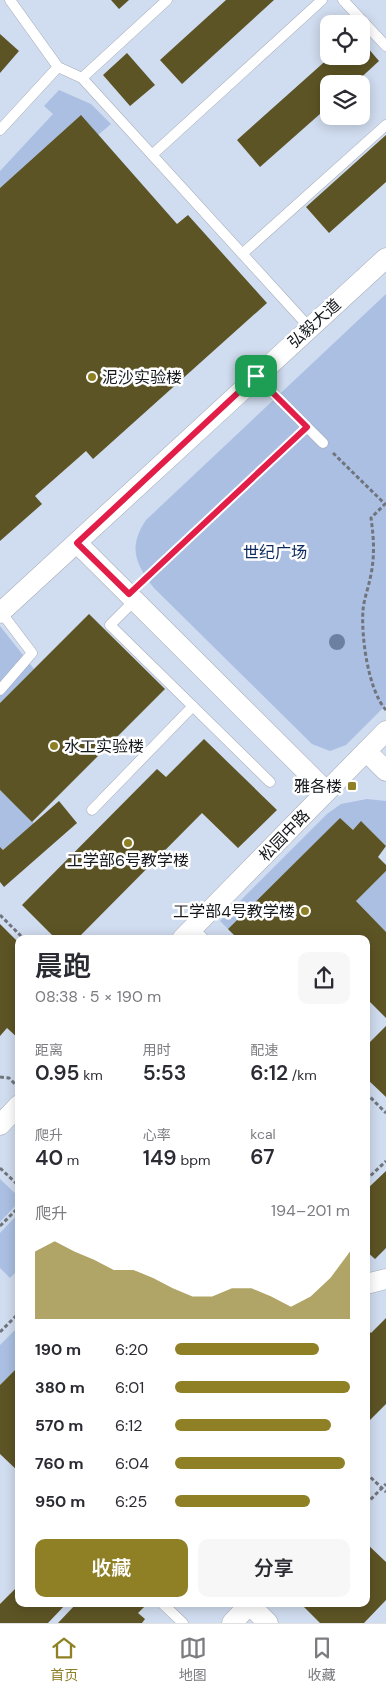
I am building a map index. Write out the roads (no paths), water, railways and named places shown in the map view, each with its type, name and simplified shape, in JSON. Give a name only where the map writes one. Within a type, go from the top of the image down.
[{"type":"street","name":"弘毅大道","points":[[0,612],[386,258]]},
{"type":"street","points":[[77,543],[326,791]]},
{"type":"street","name":"松园中路","points":[[193,935],[326,791],[386,731]]},
{"type":"street","points":[[366,751],[386,771]]},
{"type":"street","points":[[0,1125],[15,1109]]},
{"type":"street","points":[[370,1283],[386,1278]]},
{"type":"street","points":[[232,1623],[246,1607]]},
{"type":"street","points":[[252,1607],[268,1623]]},
{"type":"lane","points":[[10,0],[58,67],[82,78],[309,327]]},
{"type":"lane","points":[[82,78],[167,0]]},
{"type":"lane","points":[[152,155],[322,0]]},
{"type":"lane","points":[[343,0],[386,46]]},
{"type":"lane","points":[[0,130],[58,67]]},
{"type":"lane","points":[[242,254],[386,125]]},
{"type":"lane","points":[[256,376],[323,443]]},
{"type":"lane","points":[[132,597],[110,625],[270,782]]},
{"type":"lane","points":[[0,612],[32,652],[0,690]]},
{"type":"lane","points":[[92,810],[193,706]]},
{"type":"lane","points":[[166,1607],[183,1623]]},
{"type":"place","name":"泥沙实验楼","points":[[92,377]]},
{"type":"place","name":"水工实验楼","points":[[54,746]]},
{"type":"place","name":"雅各楼","points":[[352,786]]},
{"type":"place","name":"工学部6号教学楼","points":[[128,843]]},
{"type":"place","name":"工学部4号教学楼","points":[[305,911]]},
{"type":"park label","name":"世纪广场","points":[[275,552]]}]
